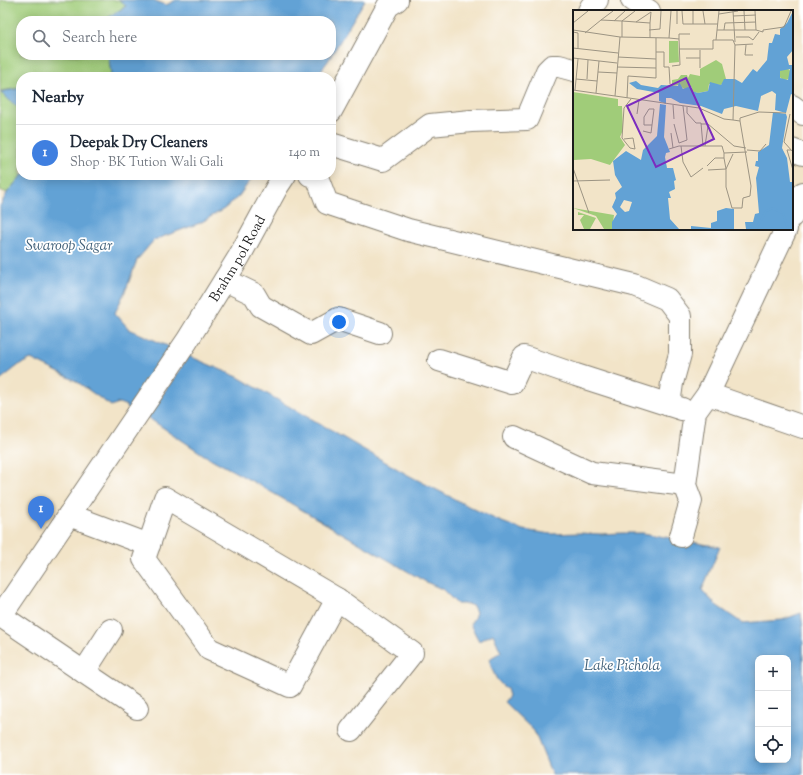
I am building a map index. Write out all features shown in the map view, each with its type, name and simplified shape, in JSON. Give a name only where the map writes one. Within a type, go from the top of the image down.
[{"type":"street","points":[[336,102],[388,6],[397,0]]},
{"type":"street","points":[[590,10],[597,0]]},
{"type":"street","points":[[632,0],[647,10]]},
{"type":"street","points":[[336,146],[383,160],[430,125],[471,121],[527,119],[547,72],[552,66],[572,63]]},
{"type":"street","points":[[793,107],[803,114]]},
{"type":"street","points":[[793,150],[803,154]]},
{"type":"street","name":"Brahm pol Road","points":[[0,617],[187,341],[225,280],[281,180]]},
{"type":"street","points":[[318,180],[327,203],[408,230],[634,285],[667,299],[680,316],[680,354],[672,383],[669,405]]},
{"type":"street","points":[[793,214],[803,192]]},
{"type":"street","points":[[681,536],[691,501],[685,485],[695,412],[708,394],[786,230]]},
{"type":"street","points":[[225,280],[254,294],[261,306],[311,334],[338,320],[380,333]]},
{"type":"street","points":[[439,360],[512,383],[524,357],[669,405],[695,412]]},
{"type":"street","points":[[708,394],[803,427]]},
{"type":"street","points":[[514,437],[592,473],[685,485]]},
{"type":"street","points":[[337,599],[290,686],[209,649],[144,559],[165,498],[337,599],[412,653],[351,730]]},
{"type":"street","points":[[69,516],[149,545]]},
{"type":"street","points":[[0,617],[137,708]]},
{"type":"street","points":[[84,672],[111,630]]},
{"type":"green space","points":[[0,0],[119,0],[126,6],[111,16],[16,16],[16,60],[109,60],[111,72],[16,72],[16,89],[0,91]]},
{"type":"green space","points":[[0,92],[16,106],[16,180],[18,180],[7,193],[0,190]]},
{"type":"water","points":[[119,0],[153,0],[166,5],[176,0],[365,0],[336,48],[336,16],[111,16],[126,6]]},
{"type":"water","points":[[109,60],[329,60],[320,72],[111,72]]},
{"type":"water","points":[[16,89],[16,106],[0,92]]},
{"type":"water","name":"Swaroop Sagar","points":[[18,180],[250,180],[239,196],[224,209],[200,223],[154,240],[137,260],[115,313],[129,329],[170,347],[128,409],[127,406],[119,403],[111,406],[76,381],[31,359],[19,365],[0,380],[0,206],[7,193]]},
{"type":"water","name":"Lake Pichola","points":[[189,356],[238,377],[408,475],[497,520],[523,530],[551,534],[643,533],[720,547],[702,590],[716,605],[742,623],[782,620],[801,613],[803,628],[803,775],[552,775],[534,731],[504,702],[509,696],[507,689],[497,679],[489,659],[501,652],[493,634],[479,641],[470,624],[476,612],[473,606],[467,604],[457,604],[442,589],[426,582],[259,485],[204,455],[147,417]]},
{"type":"place","name":"Deepak Dry Cleaners","points":[[41,529]]}]
